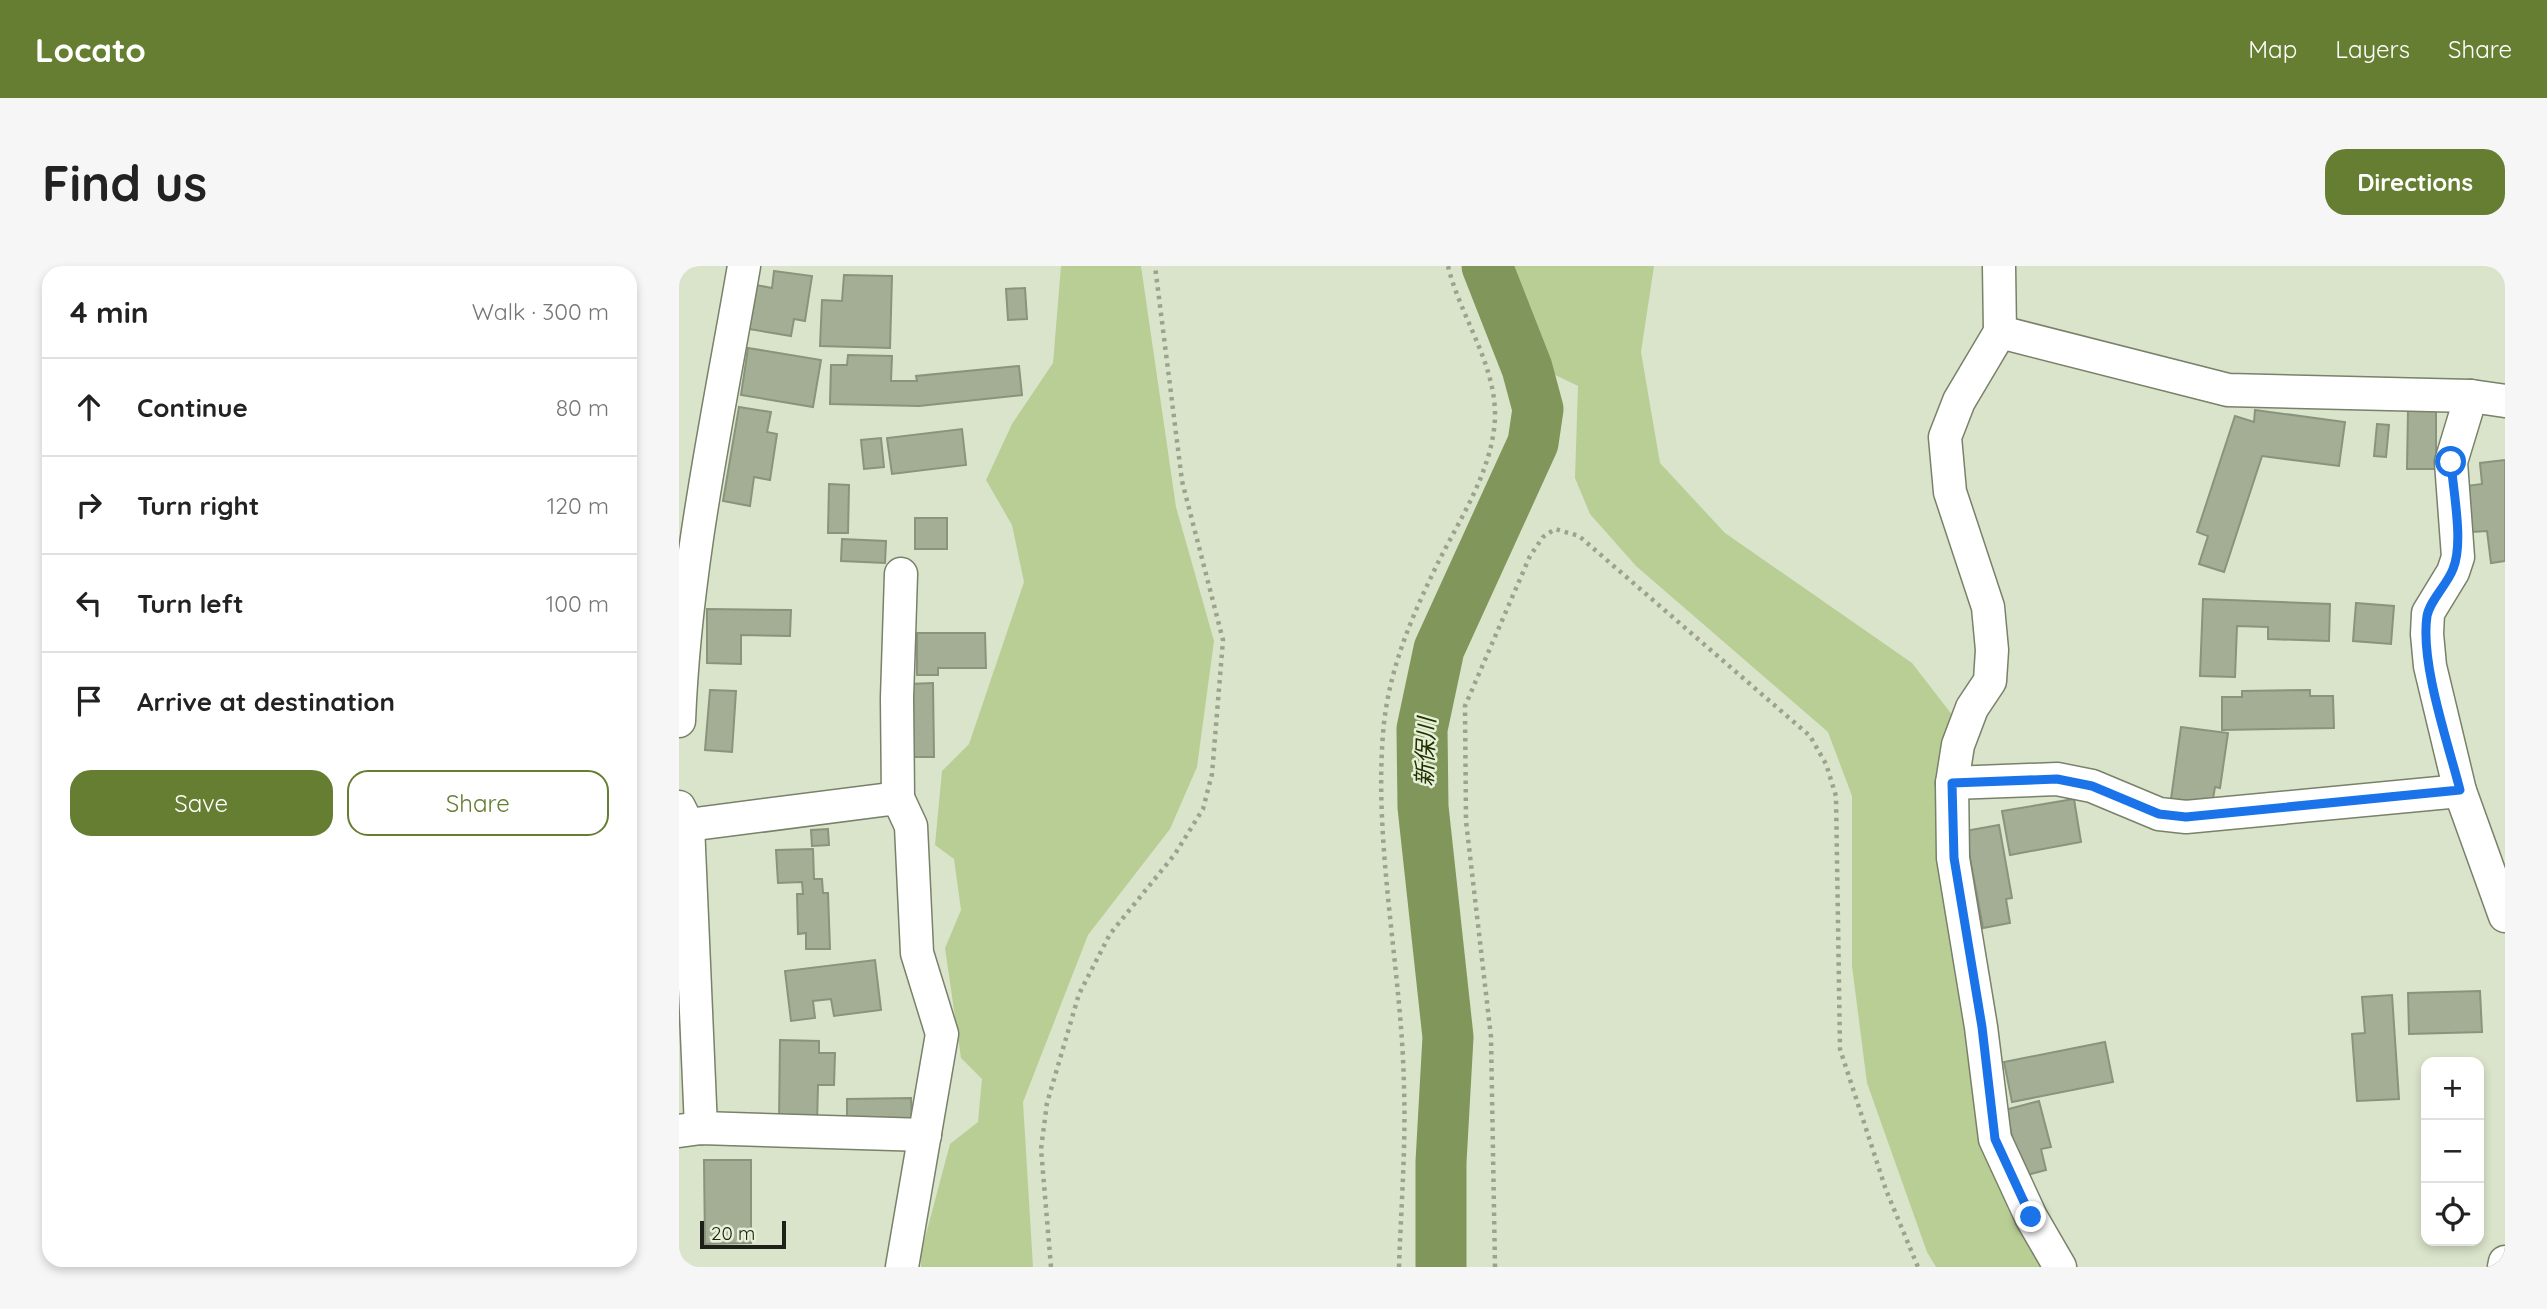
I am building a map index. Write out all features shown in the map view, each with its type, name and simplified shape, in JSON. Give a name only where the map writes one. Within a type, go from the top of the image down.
[{"type":"street","points":[[679,721],[683,638],[696,538],[744,266]]},
{"type":"street","points":[[1999,266],[2000,332],[1959,401],[1945,437],[1950,492],[1988,607],[1992,650],[1990,681],[1972,708],[1958,745],[1952,783],[1954,858],[1982,1027],[1995,1139],[2031,1217],[2060,1267]]},
{"type":"street","points":[[2000,332],[2228,390],[2471,396],[2505,401]]},
{"type":"street","points":[[2471,396],[2451,462],[2458,556],[2453,572],[2428,613],[2427,634],[2430,666],[2460,790],[2505,916]]},
{"type":"street","points":[[901,575],[897,698],[898,798],[911,826],[918,953],[942,1034],[902,1267]]},
{"type":"street","points":[[1952,783],[2057,779],[2092,786],[2159,814],[2186,817],[2460,790]]},
{"type":"street","points":[[898,798],[684,816],[690,1130],[925,1135]]},
{"type":"path","points":[[1051,1267],[1041,1149],[1047,1103],[1079,994],[1110,934],[1175,854],[1203,809],[1212,774],[1223,640],[1182,481],[1154,266]]},
{"type":"path","points":[[1399,1267],[1404,1087],[1383,811],[1384,724],[1396,656],[1433,573],[1472,497],[1489,453],[1495,418],[1492,385],[1448,266]]},
{"type":"path","points":[[1495,1267],[1491,1037],[1466,821],[1465,706],[1530,556],[1543,537],[1555,529],[1579,536],[1810,736],[1826,764],[1836,796],[1840,1049],[1886,1190],[1918,1267]]},
{"type":"green space","points":[[1061,266],[1141,266],[1176,507],[1214,641],[1197,767],[1170,829],[1088,935],[1023,1102],[1033,1267],[921,1267],[921,1253],[950,1144],[978,1122],[982,1079],[961,1058],[945,948],[961,910],[954,859],[935,845],[942,771],[969,744],[1024,582],[1012,525],[986,480],[1012,424],[1053,363]]},
{"type":"green space","points":[[1508,266],[1654,266],[1641,352],[1660,463],[1725,533],[1912,663],[1953,716],[1939,758],[1954,968],[1986,1158],[2043,1267],[1936,1267],[1927,1252],[1867,1083],[1852,966],[1852,796],[1828,732],[1636,566],[1590,514],[1575,478],[1578,386],[1547,371]]},
{"type":"building","points":[[774,271],[812,276],[805,321],[794,319],[791,336],[749,329],[756,285],[772,288]]},
{"type":"building","points":[[844,275],[892,276],[890,348],[820,346],[822,300],[842,301]]},
{"type":"building","points":[[1025,288],[1027,319],[1008,320],[1006,289]]},
{"type":"building","points":[[748,348],[821,360],[813,407],[741,395]]},
{"type":"building","points":[[848,355],[892,356],[891,381],[917,381],[916,376],[1019,366],[1022,395],[919,406],[830,404],[831,365],[847,365]]},
{"type":"building","points":[[739,407],[771,412],[767,432],[777,434],[770,480],[754,477],[750,506],[723,501]]},
{"type":"building","points":[[2408,409],[2436,409],[2436,469],[2407,469]]},
{"type":"building","points":[[2255,410],[2345,422],[2339,466],[2262,456],[2224,572],[2199,564],[2208,536],[2197,532],[2235,416],[2254,422]]},
{"type":"building","points":[[2377,424],[2389,425],[2386,457],[2374,456]]},
{"type":"building","points":[[962,429],[966,465],[892,474],[887,438]]},
{"type":"building","points":[[881,438],[884,467],[864,469],[861,440]]},
{"type":"building","points":[[2505,460],[2505,561],[2491,563],[2487,531],[2472,532],[2466,486],[2482,484],[2480,463]]},
{"type":"building","points":[[829,484],[849,485],[848,533],[828,533]]},
{"type":"building","points":[[915,518],[947,518],[947,549],[915,549]]},
{"type":"building","points":[[842,539],[886,541],[885,563],[841,561]]},
{"type":"building","points":[[2203,599],[2330,604],[2329,641],[2268,639],[2268,627],[2237,626],[2235,677],[2200,676]]},
{"type":"building","points":[[2356,603],[2394,606],[2391,644],[2353,641]]},
{"type":"building","points":[[707,609],[791,610],[790,636],[741,635],[741,664],[707,663]]},
{"type":"building","points":[[917,633],[985,633],[986,668],[938,668],[938,675],[917,675]]},
{"type":"building","points":[[933,683],[934,757],[910,757],[909,684]]},
{"type":"building","points":[[710,690],[736,691],[732,752],[705,750]]},
{"type":"building","points":[[2310,690],[2310,696],[2333,696],[2334,728],[2222,730],[2222,697],[2242,697],[2242,691]]},
{"type":"building","points":[[2181,727],[2228,733],[2220,788],[2215,787],[2212,805],[2171,799]]},
{"type":"building","points":[[2074,799],[2081,842],[2010,855],[2002,811]]},
{"type":"building","points":[[1999,825],[2012,898],[2006,899],[2010,923],[1983,928],[1965,831]]},
{"type":"building","points":[[828,829],[829,845],[812,846],[811,830]]},
{"type":"building","points":[[813,849],[814,879],[822,879],[823,893],[828,893],[830,949],[806,949],[806,933],[798,934],[797,894],[803,894],[802,882],[778,883],[776,850]]},
{"type":"building","points":[[875,960],[881,1010],[834,1016],[831,999],[813,1001],[815,1018],[791,1021],[785,971]]},
{"type":"building","points":[[2480,991],[2482,1032],[2409,1034],[2408,993]]},
{"type":"building","points":[[2392,995],[2399,1099],[2357,1101],[2352,1034],[2365,1033],[2362,997]]},
{"type":"building","points":[[780,1040],[819,1041],[819,1053],[835,1053],[834,1085],[818,1085],[817,1124],[779,1123]]},
{"type":"building","points":[[2105,1042],[2113,1082],[2012,1102],[2004,1062]]},
{"type":"building","points":[[911,1098],[912,1123],[847,1124],[847,1099]]},
{"type":"building","points":[[2039,1101],[2051,1147],[2041,1149],[2046,1170],[2023,1176],[2005,1110]]},
{"type":"building","points":[[704,1160],[751,1160],[751,1243],[705,1244]]},
{"type":"waterway","name":"新保川","points":[[1441,1267],[1441,1162],[1448,1037],[1423,807],[1422,729],[1439,649],[1533,443],[1538,409],[1527,368],[1487,266]]},
{"type":"route","points":[[2031,1217],[1995,1139],[1982,1027],[1954,858],[1952,783],[2057,779],[2092,786],[2159,814],[2186,817],[2460,790],[2430,666],[2427,634],[2428,613],[2453,572],[2458,556],[2451,462]]}]
